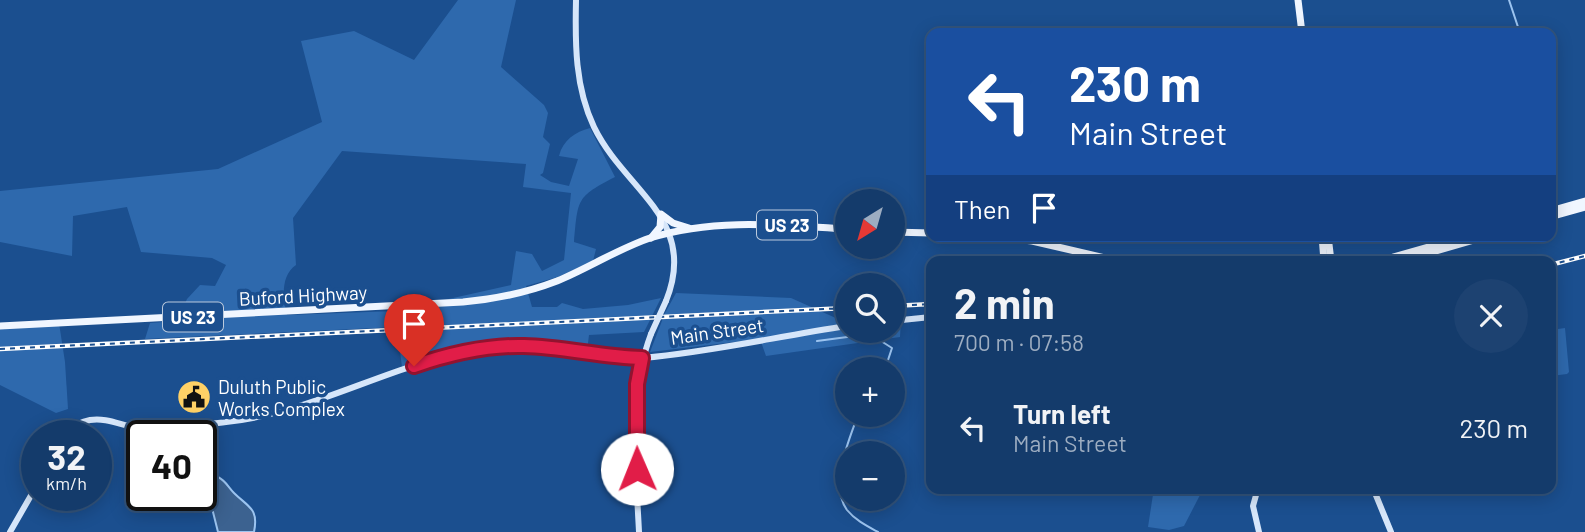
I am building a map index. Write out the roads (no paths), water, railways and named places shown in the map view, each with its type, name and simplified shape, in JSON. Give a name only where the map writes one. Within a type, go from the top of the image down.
[{"type":"main road","points":[[1298,0],[1301,28]]},
{"type":"main road","points":[[1556,211],[1585,201]]},
{"type":"main road","points":[[1556,212],[1585,207]]},
{"type":"main road","points":[[650,238],[660,227],[661,214],[680,226],[694,229]]},
{"type":"main road","name":"Buford Highway","points":[[0,326],[499,298],[523,293],[559,280],[650,238],[710,226],[769,224],[835,228]]},
{"type":"main road","points":[[905,232],[926,233]]},
{"type":"main road","points":[[1036,242],[1096,256]]},
{"type":"main road","points":[[1415,256],[1450,242]]},
{"type":"main road","points":[[1399,256],[1463,242]]},
{"type":"street","points":[[576,0],[575,44],[583,97],[602,141],[621,170],[661,214],[670,234],[674,266],[671,287],[642,358],[637,384],[639,532]]},
{"type":"street","points":[[905,320],[926,318]]},
{"type":"street","name":"Main Street","points":[[112,422],[152,429],[264,417],[436,359],[480,349],[522,346],[642,358],[766,341],[835,328]]},
{"type":"street","points":[[1256,494],[1253,506],[1259,532]]},
{"type":"street","points":[[1375,494],[1391,532]]},
{"type":"street","points":[[10,532],[22,511]]},
{"type":"waterway","points":[[1509,0],[1518,28]]},
{"type":"waterway","points":[[817,341],[870,334],[892,348],[889,357]]},
{"type":"waterway","points":[[854,427],[842,462],[842,500],[857,520],[878,532]]},
{"type":"railway","points":[[1556,263],[1585,256]]},
{"type":"railway","points":[[905,305],[926,304]]},
{"type":"railway","points":[[0,349],[835,309]]},
{"type":"place","name":"Duluth Public Works Complex","points":[[194,397]]}]
